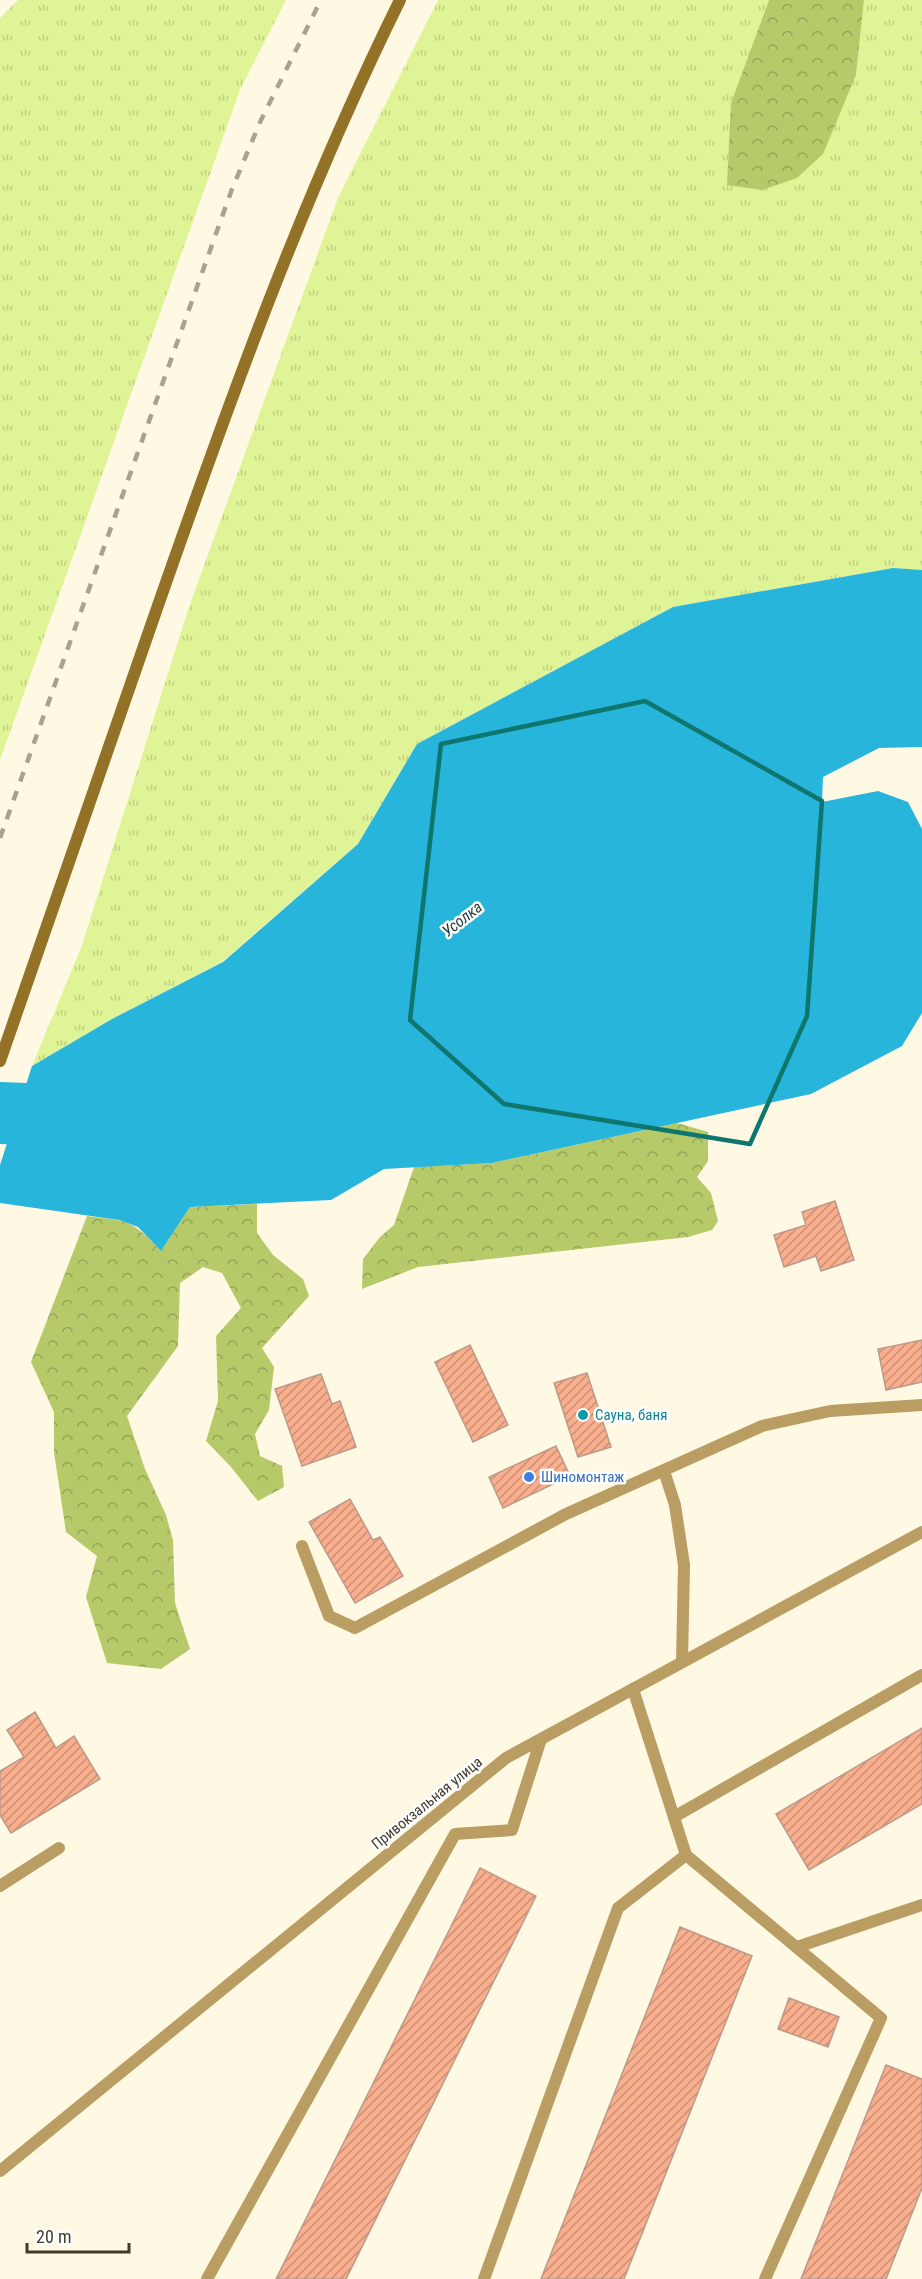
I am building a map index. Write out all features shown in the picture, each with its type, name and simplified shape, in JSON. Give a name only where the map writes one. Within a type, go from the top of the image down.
[{"type":"main road","points":[[0,1061],[195,499],[276,280],[352,99],[400,0]]},
{"type":"street","points":[[302,1546],[329,1616],[355,1628],[566,1514],[762,1426],[830,1411],[922,1405]]},
{"type":"street","points":[[664,1471],[675,1505],[684,1565],[682,1662]]},
{"type":"street","name":"Привокзальная улица","points":[[0,2171],[506,1758],[922,1532]]},
{"type":"street","points":[[674,1817],[922,1675]]},
{"type":"street","points":[[633,1689],[686,1855],[881,2018],[765,2279]]},
{"type":"street","points":[[207,2279],[455,1834],[512,1830],[541,1739]]},
{"type":"street","points":[[0,1886],[59,1848]]},
{"type":"street","points":[[484,2279],[618,1908],[686,1855]]},
{"type":"street","points":[[796,1947],[922,1905]]},
{"type":"highlighted area","points":[[645,701],[822,801],[807,1016],[750,1144],[504,1104],[410,1020],[441,744]]},
{"type":"green space","points":[[18,0],[286,0],[240,90],[0,760],[0,18]]},
{"type":"green space","points":[[438,0],[769,0],[731,103],[856,75],[864,0],[922,0],[922,570],[892,568],[673,607],[417,744],[358,844],[222,962],[112,1019],[32,1066],[81,948],[190,604],[338,198]]},
{"type":"green space","points":[[769,0],[864,0],[856,75],[823,154],[797,178],[762,190],[727,185],[731,103]]},
{"type":"green space","points":[[677,1123],[708,1132],[708,1161],[697,1177],[711,1193],[718,1221],[712,1230],[688,1237],[418,1267],[362,1289],[363,1259],[380,1237],[394,1225],[414,1167],[492,1163]]},
{"type":"green space","points":[[257,1204],[257,1233],[273,1255],[303,1279],[309,1296],[262,1348],[274,1367],[269,1410],[255,1434],[260,1456],[282,1466],[284,1487],[258,1501],[231,1467],[206,1441],[218,1401],[216,1336],[241,1308],[222,1273],[203,1267],[180,1283],[178,1346],[127,1416],[145,1469],[166,1515],[173,1540],[175,1603],[190,1649],[161,1669],[107,1663],[86,1597],[97,1556],[66,1532],[54,1452],[54,1412],[31,1362],[87,1216],[129,1224],[143,1233],[161,1251],[190,1207]]},
{"type":"water","points":[[893,568],[922,570],[922,747],[879,748],[823,777],[822,802],[878,791],[908,802],[922,829],[922,1013],[902,1046],[811,1094],[492,1163],[384,1169],[331,1200],[190,1207],[161,1251],[138,1227],[119,1220],[0,1203],[0,1165],[32,1066],[112,1019],[223,962],[358,844],[417,744],[673,607]]},
{"type":"building","points":[[835,1201],[854,1260],[821,1271],[816,1256],[784,1267],[774,1235],[806,1225],[802,1212]]},
{"type":"building","points":[[922,1340],[922,1382],[886,1390],[878,1349]]},
{"type":"building","points":[[470,1345],[508,1425],[473,1442],[435,1362]]},
{"type":"building","name":"Сауна, баня","points":[[587,1373],[611,1447],[578,1457],[554,1383]]},
{"type":"building","points":[[321,1374],[332,1404],[340,1401],[356,1447],[302,1466],[275,1389]]},
{"type":"building","name":"Шиномонтаж","points":[[556,1446],[570,1476],[503,1508],[489,1477]]},
{"type":"building","points":[[350,1499],[373,1540],[380,1537],[403,1576],[355,1603],[309,1522]]},
{"type":"building","points":[[35,1712],[56,1748],[74,1736],[100,1779],[11,1833],[0,1815],[0,1771],[24,1757],[7,1730]]},
{"type":"building","points":[[922,1728],[922,1804],[809,1870],[776,1814]]},
{"type":"building","points":[[480,1868],[536,1896],[346,2279],[276,2279]]},
{"type":"building","points":[[680,1927],[752,1956],[624,2279],[541,2279]]},
{"type":"building","points":[[789,1998],[839,2017],[828,2047],[778,2029]]},
{"type":"building","points":[[886,2065],[922,2079],[922,2188],[886,2279],[801,2279]]},
{"type":"waterway","name":"Усолка","points":[[0,1113],[102,1117]]},
{"type":"railway","points":[[0,838],[232,189],[261,120],[321,0]]},
{"type":"place","name":"Сауна, баня","points":[[583,1415]]},
{"type":"place","name":"Шиномонтаж","points":[[529,1477]]}]
